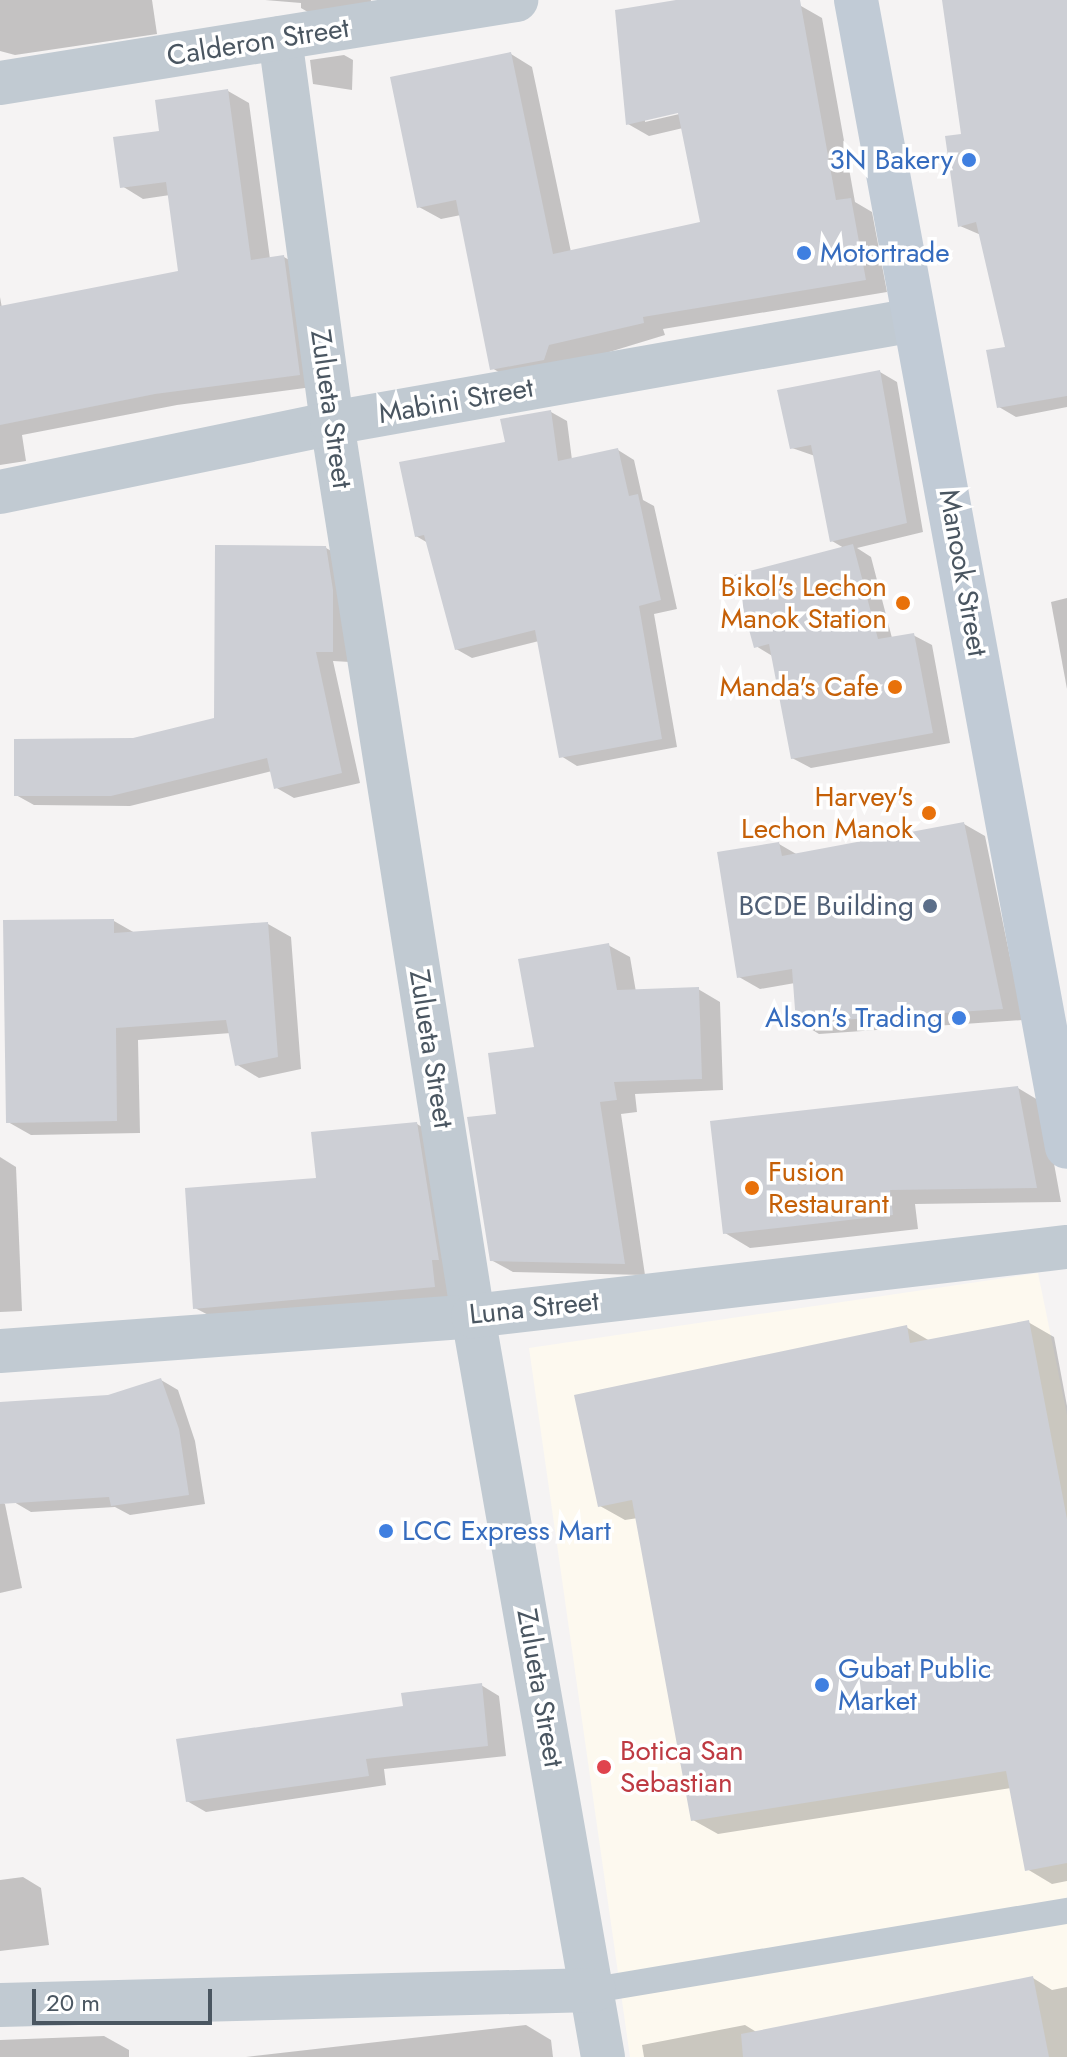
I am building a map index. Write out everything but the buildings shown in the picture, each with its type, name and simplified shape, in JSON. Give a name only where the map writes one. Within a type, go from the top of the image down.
[{"type":"main road","name":"Manook Street","points":[[856,0],[1067,1147]]},
{"type":"street","name":"Calderon Street","points":[[0,83],[516,0]]},
{"type":"street","name":"Zulueta Street","points":[[280,38],[332,423],[473,1316],[594,1990],[603,2057]]},
{"type":"street","name":"Mabini Street","points":[[0,492],[332,423],[914,320]]},
{"type":"street","name":"Luna Street","points":[[0,1351],[473,1316],[1067,1247]]},
{"type":"street","points":[[0,2005],[594,1990]]},
{"type":"lane","points":[[594,1990],[1067,1911]]},
{"type":"shaded area","name":"Gubat Public Market","points":[[1038,1273],[1067,1415],[1067,2057],[630,2057],[529,1348]]},
{"type":"place","name":"3N Bakery","points":[[969,160]]},
{"type":"place","name":"Motortrade","points":[[804,253]]},
{"type":"place","name":"Bikol's Lechon Manok Station","points":[[903,603]]},
{"type":"place","name":"Manda's Cafe","points":[[895,687]]},
{"type":"place","name":"Harvey's Lechon Manok","points":[[929,813]]},
{"type":"place","name":"BCDE Building","points":[[930,906]]},
{"type":"place","name":"Alson's Trading","points":[[959,1018]]},
{"type":"place","name":"Fusion Restaurant","points":[[752,1188]]},
{"type":"place","name":"LCC Express Mart","points":[[386,1531]]},
{"type":"place","name":"Gubat Public Market","points":[[822,1685]]},
{"type":"place","name":"Botica San Sebastian","points":[[604,1767]]}]
